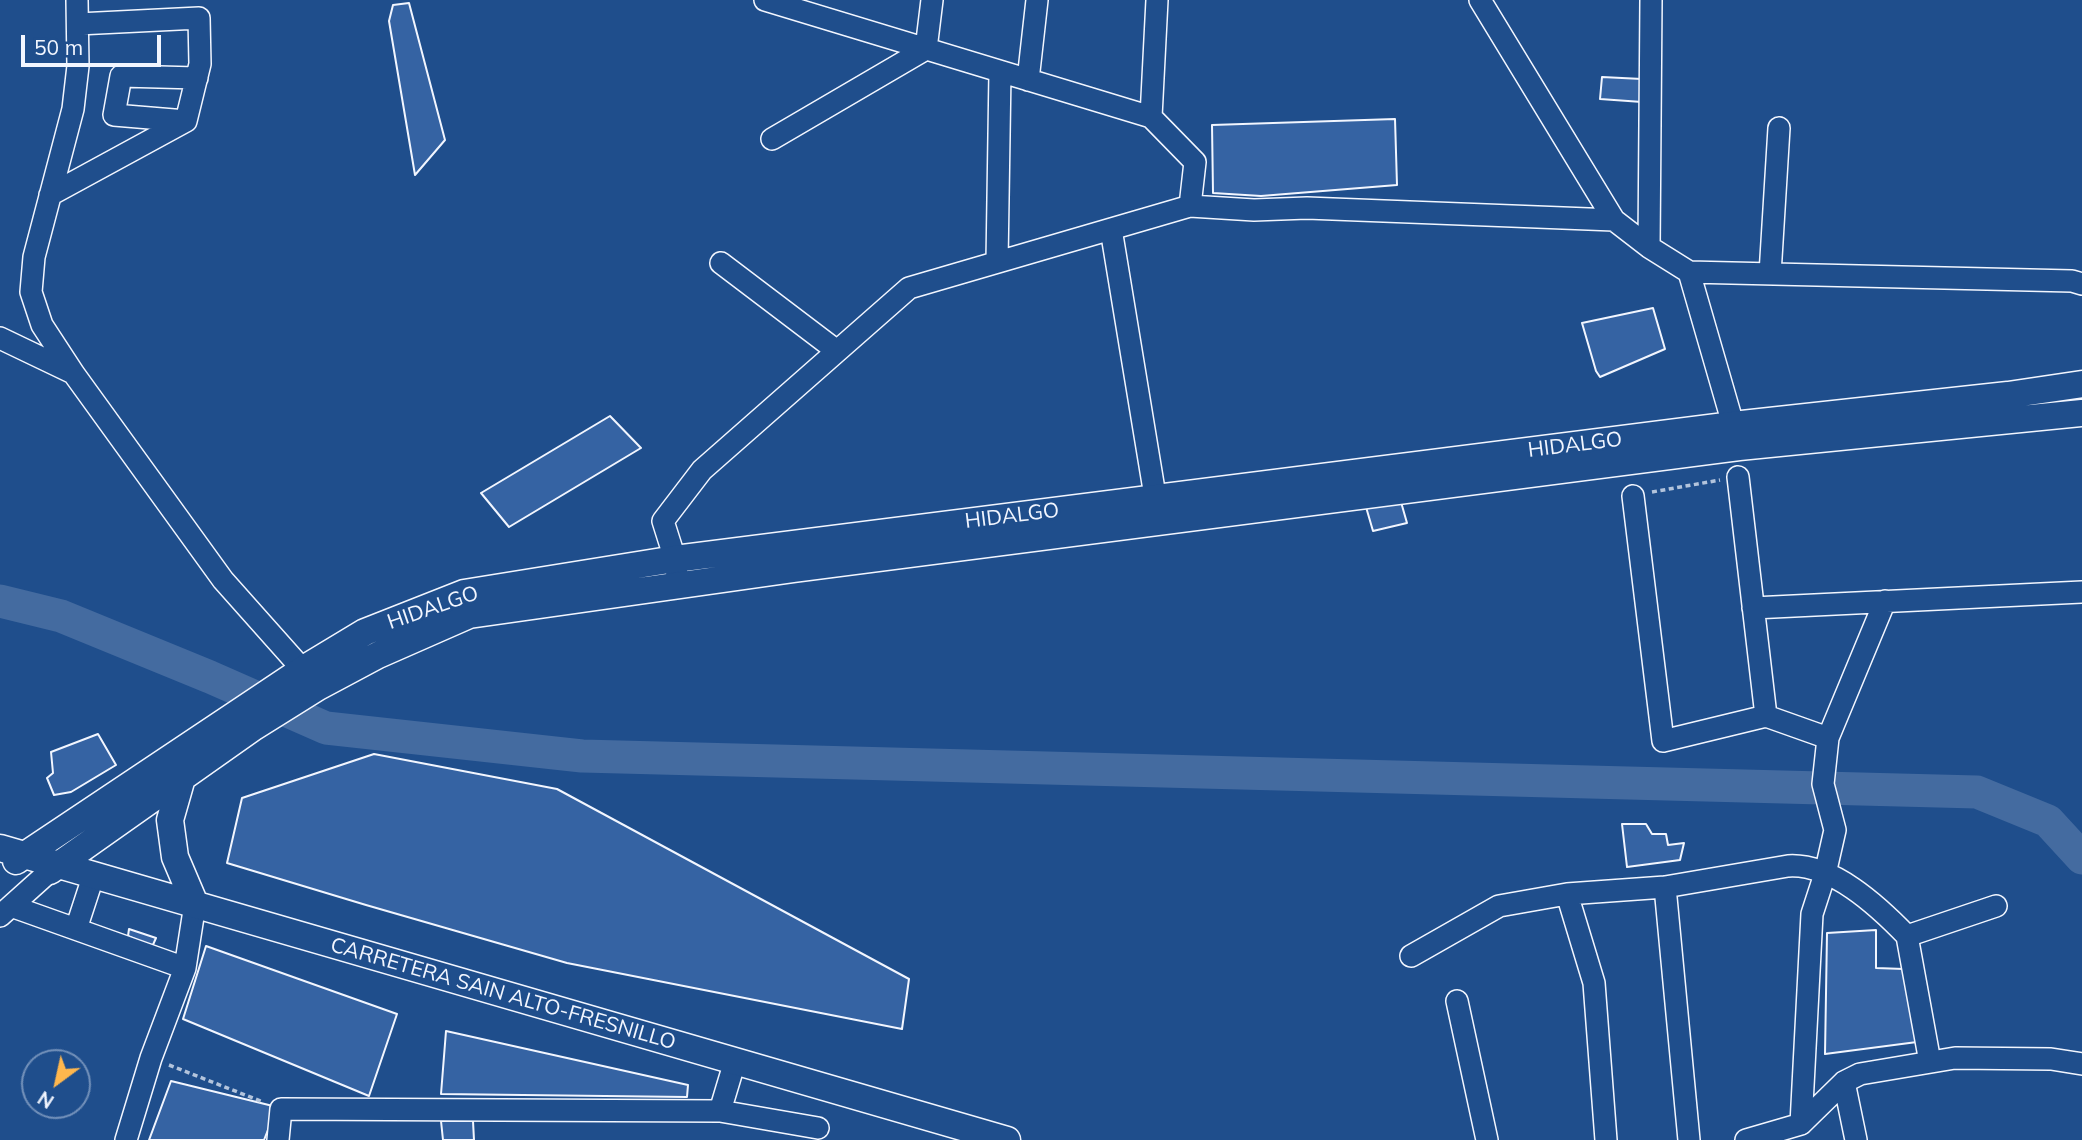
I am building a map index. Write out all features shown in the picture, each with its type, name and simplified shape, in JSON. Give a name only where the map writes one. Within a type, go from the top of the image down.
[{"type":"main road","name":"HIDALGO","points":[[10,855],[246,720],[304,683],[378,655],[469,615],[676,572],[1736,436],[2082,384]]},
{"type":"main road","name":"HIDALGO","points":[[1736,436],[2082,413]]},
{"type":"main road","name":"HIDALGO","points":[[55,868],[182,778],[246,720]]},
{"type":"main road","points":[[182,778],[170,820],[174,857],[194,908]]},
{"type":"main road","points":[[10,855],[733,1065],[978,1140]]},
{"type":"main road","points":[[733,1065],[1007,1140]]},
{"type":"street","points":[[77,0],[78,66],[73,109],[34,257],[32,292],[42,325],[74,374],[223,580],[304,683]]},
{"type":"street","points":[[765,0],[1151,117],[1195,162],[1190,206]]},
{"type":"street","points":[[926,49],[932,0]]},
{"type":"street","points":[[1028,80],[1037,0]]},
{"type":"street","points":[[1151,117],[1157,0]]},
{"type":"street","points":[[1480,0],[1614,220],[1649,247],[1689,272],[2072,281],[2082,284]]},
{"type":"street","points":[[1649,247],[1651,0]]},
{"type":"street","points":[[50,195],[186,121],[200,65],[199,18],[78,24]]},
{"type":"street","points":[[772,139],[926,49]]},
{"type":"street","points":[[997,262],[1000,72]]},
{"type":"street","points":[[186,121],[114,115],[121,76],[197,78]]},
{"type":"street","points":[[1770,274],[1779,128]]},
{"type":"street","points":[[676,572],[663,521],[702,470],[909,288],[1190,206],[1614,220]]},
{"type":"street","points":[[1111,229],[1157,510]]},
{"type":"street","points":[[721,264],[837,351]]},
{"type":"street","points":[[1689,272],[1736,436]]},
{"type":"street","points":[[0,338],[74,374]]},
{"type":"street","points":[[1738,477],[1766,716]]},
{"type":"street","points":[[1633,496],[1663,741],[1766,716],[1828,738]]},
{"type":"street","points":[[1753,608],[2082,592]]},
{"type":"street","points":[[1801,1124],[1812,915],[1835,830],[1823,785],[1828,738],[1885,601]]},
{"type":"street","points":[[1411,956],[1499,906],[1567,894],[1665,887],[1801,865],[1825,874],[1858,892],[1907,936],[1930,1062]]},
{"type":"street","points":[[5,911],[55,868]]},
{"type":"street","points":[[76,929],[93,879]]},
{"type":"street","points":[[1665,887],[1689,1140]]},
{"type":"street","points":[[1567,894],[1594,982],[1606,1140]]},
{"type":"street","points":[[1907,936],[1996,906]]},
{"type":"street","points":[[126,1140],[185,968],[194,908]]},
{"type":"street","points":[[5,911],[76,929],[185,968]]},
{"type":"street","points":[[1457,1001],[1487,1140]]},
{"type":"street","points":[[1746,1140],[1801,1124],[1844,1082],[1860,1074],[1955,1058],[2051,1059],[2082,1065]]},
{"type":"street","points":[[720,1111],[733,1065]]},
{"type":"street","points":[[1844,1082],[1856,1140]]},
{"type":"street","points":[[278,1140],[281,1109],[720,1111],[818,1128]]},
{"type":"path","points":[[1633,496],[1738,477]]},
{"type":"path","points":[[152,1058],[281,1109]]},
{"type":"building","points":[[409,3],[445,140],[415,175],[389,21],[393,5]]},
{"type":"building","points":[[1602,77],[1642,79],[1642,102],[1600,99]]},
{"type":"building","points":[[1395,119],[1397,185],[1261,196],[1213,193],[1212,125]]},
{"type":"building","points":[[1653,308],[1665,349],[1600,377],[1582,323]]},
{"type":"building","points":[[610,416],[641,448],[509,527],[481,493]]},
{"type":"building","points":[[1401,502],[1407,523],[1373,531],[1366,507]]},
{"type":"building","points":[[98,734],[116,765],[71,792],[54,795],[47,778],[53,773],[51,752]]},
{"type":"building","points":[[374,754],[557,789],[909,979],[902,1029],[567,963],[227,863],[242,798]]},
{"type":"building","points":[[1622,824],[1646,824],[1652,834],[1666,834],[1668,845],[1684,843],[1680,860],[1627,867]]},
{"type":"building","points":[[129,929],[156,938],[152,947],[128,936]]},
{"type":"building","points":[[1876,930],[1876,968],[1904,969],[1917,1042],[1825,1054],[1827,933]]},
{"type":"building","points":[[206,946],[397,1014],[369,1096],[183,1019]]},
{"type":"building","points":[[446,1031],[688,1085],[687,1097],[441,1094]]},
{"type":"building","points":[[171,1081],[277,1107],[264,1140],[149,1140]]},
{"type":"building","points":[[441,1121],[473,1121],[474,1140],[443,1140]]},
{"type":"waterway","points":[[0,601],[61,616],[326,728],[582,756],[1977,792],[2048,821],[2082,858]]}]
